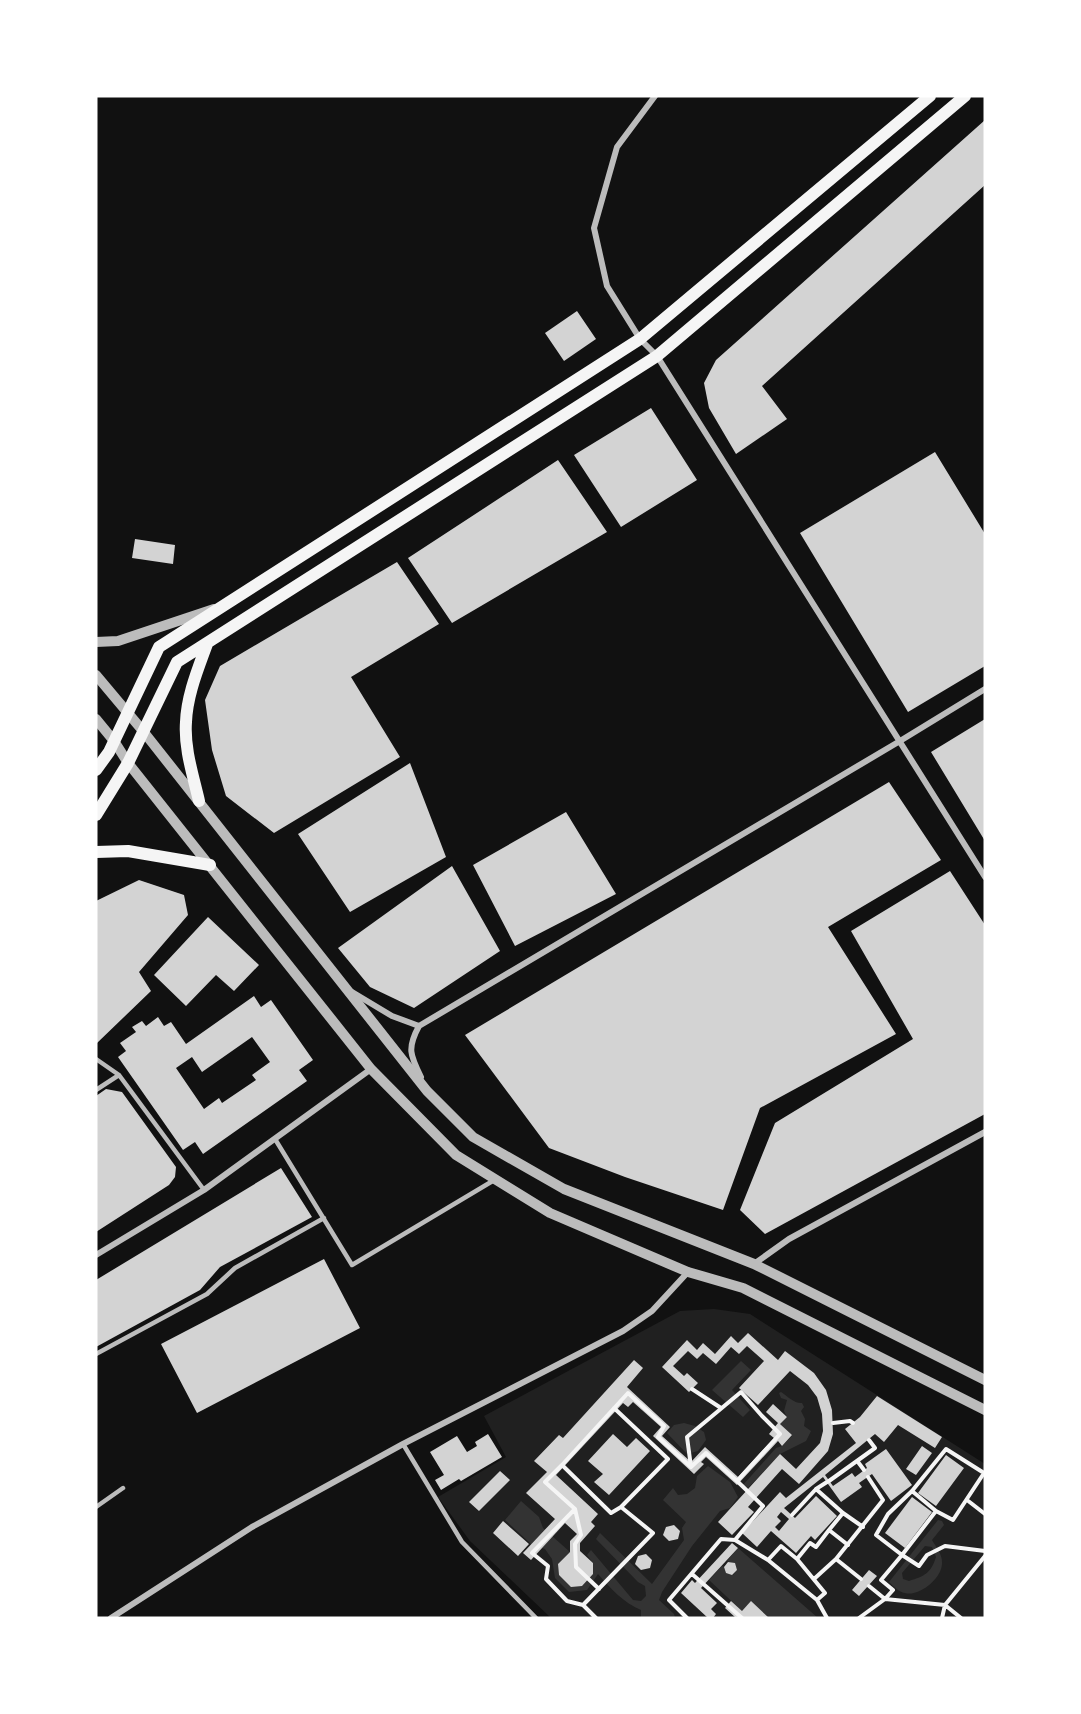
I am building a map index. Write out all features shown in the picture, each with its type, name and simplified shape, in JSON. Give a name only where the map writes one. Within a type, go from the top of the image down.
[{"type":"main road","points":[[96,771],[109,752],[159,647],[640,339],[930,96]]},
{"type":"main road","points":[[96,815],[128,763],[177,662],[657,356],[965,96]]},
{"type":"main road","points":[[199,801],[189,761],[186,721],[190,694],[207,644]]},
{"type":"main road","points":[[96,852],[128,851],[210,865]]},
{"type":"street","points":[[655,96],[617,147],[594,228],[607,286],[640,339],[657,356],[985,877]]},
{"type":"street","points":[[96,642],[118,641],[225,605]]},
{"type":"street","points":[[96,675],[199,801],[428,1091],[473,1137],[564,1189],[754,1264],[985,1380]]},
{"type":"street","points":[[428,1091],[412,1059],[412,1040],[419,1026],[985,689]]},
{"type":"street","points":[[96,719],[128,763],[371,1069],[456,1155],[550,1212],[688,1272],[743,1288],[985,1410]]},
{"type":"street","points":[[347,989],[392,1016],[419,1026]]},
{"type":"street","points":[[96,1255],[204,1190],[371,1069]]},
{"type":"street","points":[[754,1264],[789,1239],[985,1132]]},
{"type":"street","points":[[111,1618],[252,1527],[403,1444],[623,1331],[652,1311],[688,1272]]},
{"type":"lane","points":[[96,1059],[119,1075],[204,1190]]},
{"type":"lane","points":[[96,1090],[119,1075]]},
{"type":"lane","points":[[275,1138],[352,1265],[496,1179]]},
{"type":"lane","points":[[96,1354],[207,1294],[235,1268],[324,1218]]},
{"type":"lane","points":[[403,1444],[462,1542],[536,1618]]},
{"type":"lane","points":[[96,1507],[123,1488]]},
{"type":"path","points":[[692,1389],[721,1408]]},
{"type":"path","points":[[691,1467],[687,1437],[741,1392],[780,1434],[737,1480]]},
{"type":"path","points":[[599,1589],[576,1567],[575,1544],[581,1535],[575,1509],[545,1482],[628,1393],[664,1426],[658,1437],[691,1467]]},
{"type":"path","points":[[562,1465],[611,1513],[621,1507],[668,1459],[614,1408]]},
{"type":"path","points":[[833,1423],[850,1421],[854,1423]]},
{"type":"path","points":[[792,1515],[816,1489],[875,1448],[869,1440]]},
{"type":"path","points":[[912,1491],[936,1511],[953,1520],[984,1473],[946,1449],[912,1491],[888,1514],[876,1535],[919,1566],[927,1554],[945,1546],[985,1551]]},
{"type":"path","points":[[691,1467],[706,1453],[763,1506],[735,1540]]},
{"type":"path","points":[[858,1462],[864,1470]]},
{"type":"path","points":[[814,1580],[836,1560],[884,1500],[868,1477]]},
{"type":"path","points":[[816,1489],[863,1527]]},
{"type":"path","points":[[967,1500],[985,1514]]},
{"type":"path","points":[[583,1605],[653,1533],[621,1507]]},
{"type":"path","points":[[575,1509],[532,1552],[548,1566],[546,1579],[567,1601],[583,1605],[596,1618]]},
{"type":"path","points":[[859,1618],[885,1599],[893,1590],[881,1581],[936,1511]]},
{"type":"path","points":[[797,1558],[810,1543],[816,1547],[843,1513]]},
{"type":"path","points":[[829,1530],[848,1545]]},
{"type":"path","points":[[687,1618],[669,1600],[721,1539],[735,1540],[768,1560],[817,1600],[827,1618]]},
{"type":"path","points":[[768,1560],[781,1546],[797,1558],[825,1593],[817,1600]]},
{"type":"path","points":[[942,1618],[945,1605],[985,1556]]},
{"type":"path","points":[[836,1560],[861,1579]]},
{"type":"path","points":[[692,1574],[742,1618]]},
{"type":"path","points":[[869,1586],[885,1599],[945,1605],[961,1618]]},
{"type":"shaded area","points":[[714,1309],[750,1314],[985,1464],[985,1618],[551,1618],[470,1541],[438,1497],[506,1457],[484,1416],[680,1311]]},
{"type":"shaded area","points":[[741,1361],[751,1370],[732,1390],[750,1410],[743,1417],[712,1390]]},
{"type":"shaded area","points":[[781,1392],[794,1401],[802,1403],[804,1426],[811,1431],[806,1441],[780,1454],[748,1488],[743,1485],[776,1448],[782,1446],[792,1436],[780,1424],[787,1417],[784,1411],[787,1400],[781,1398],[779,1393]]},
{"type":"shaded area","points":[[684,1423],[704,1432],[706,1440],[698,1451],[687,1454],[667,1433],[674,1425]]},
{"type":"shaded area","points":[[708,1466],[730,1482],[738,1497],[730,1508],[720,1511],[692,1546],[662,1592],[659,1600],[674,1614],[675,1618],[641,1618],[641,1610],[612,1590],[598,1574],[587,1590],[569,1592],[555,1578],[552,1559],[545,1549],[531,1544],[505,1520],[521,1501],[539,1517],[543,1528],[570,1552],[558,1564],[559,1575],[570,1586],[582,1586],[593,1574],[593,1563],[587,1555],[591,1550],[633,1600],[641,1601],[646,1596],[645,1586],[638,1582],[596,1539],[600,1533],[652,1584],[684,1540],[682,1528],[686,1522],[663,1500],[673,1488],[678,1495],[687,1494],[695,1488],[697,1476]]},
{"type":"shaded area","points":[[938,1520],[942,1521],[944,1525],[932,1540],[940,1553],[942,1562],[939,1574],[934,1580],[923,1589],[911,1593],[896,1589],[889,1582]],"holes":[[[925,1546],[932,1547],[936,1557],[932,1567],[915,1579],[909,1581],[903,1579],[902,1573]]]},
{"type":"shaded area","points":[[738,1548],[818,1618],[769,1618],[751,1602],[742,1611],[709,1580],[722,1566],[726,1573],[733,1575],[737,1570],[735,1564],[727,1561]]},
{"type":"building","points":[[985,120],[985,185],[762,386],[787,419],[736,454],[709,408],[704,383],[716,360]]},
{"type":"building","points":[[577,311],[596,339],[564,361],[545,333]]},
{"type":"building","points":[[651,408],[697,480],[621,527],[574,455]]},
{"type":"building","points":[[935,452],[985,534],[985,666],[908,712],[800,533]]},
{"type":"building","points":[[558,460],[607,532],[452,623],[408,558]]},
{"type":"building","points":[[135,539],[175,545],[173,564],[132,558]]},
{"type":"building","points":[[397,562],[439,624],[351,677],[400,757],[274,833],[226,796],[212,750],[205,700],[220,666]]},
{"type":"building","points":[[985,719],[985,841],[931,752]]},
{"type":"building","points":[[410,763],[446,857],[350,912],[298,834]]},
{"type":"building","points":[[889,782],[941,860],[828,927],[896,1034],[760,1108],[723,1210],[625,1177],[549,1148],[465,1035]]},
{"type":"building","points":[[566,812],[616,894],[515,946],[473,865]]},
{"type":"building","points":[[452,866],[500,951],[414,1008],[370,987],[338,948]]},
{"type":"building","points":[[950,871],[985,925],[985,1114],[765,1234],[740,1210],[775,1123],[913,1039],[851,931]]},
{"type":"building","points":[[139,880],[184,895],[188,915],[139,972],[151,991],[96,1044],[96,901]]},
{"type":"building","points":[[208,917],[259,965],[234,991],[216,975],[186,1006],[154,975]]},
{"type":"building","points":[[254,996],[261,1007],[271,1000],[313,1060],[299,1070],[307,1081],[203,1154],[195,1142],[183,1150],[118,1057],[126,1051],[120,1043],[136,1032],[132,1027],[142,1021],[146,1026],[158,1017],[164,1026],[171,1022],[186,1044]],"holes":[[[252,1037],[270,1062],[252,1075],[256,1080],[222,1103],[219,1098],[204,1109],[176,1068],[192,1057],[202,1072]]]},
{"type":"building","points":[[106,1089],[122,1092],[176,1167],[175,1177],[169,1185],[96,1232],[96,1096]]},
{"type":"building","points":[[281,1168],[312,1217],[220,1267],[200,1290],[96,1347],[96,1280]]},
{"type":"building","points":[[324,1259],[360,1328],[197,1413],[161,1344]]},
{"type":"building","points":[[748,1333],[778,1360],[785,1351],[814,1373],[826,1390],[832,1410],[833,1434],[828,1451],[799,1484],[782,1469],[748,1507],[754,1512],[732,1535],[718,1522],[780,1454],[796,1469],[820,1443],[823,1431],[822,1414],[817,1397],[808,1385],[790,1371],[758,1405],[739,1388],[764,1361],[747,1346],[739,1354],[731,1347],[716,1364],[703,1353],[697,1359],[688,1351],[673,1366],[684,1376],[687,1373],[698,1383],[689,1392],[662,1367],[687,1340],[697,1350],[703,1343],[715,1354],[731,1336],[738,1343]]},
{"type":"building","points":[[634,1360],[643,1368],[627,1387],[670,1427],[662,1436],[691,1462],[705,1447],[738,1477],[774,1438],[769,1434],[778,1423],[766,1412],[773,1404],[787,1417],[780,1424],[792,1435],[782,1446],[778,1441],[737,1485],[706,1457],[701,1462],[704,1464],[694,1474],[653,1436],[661,1427],[633,1402],[628,1407],[623,1403],[556,1475],[598,1514],[591,1522],[595,1526],[580,1543],[580,1551],[593,1563],[593,1574],[582,1586],[571,1587],[559,1575],[558,1564],[570,1552],[570,1541],[577,1534],[565,1523],[531,1560],[523,1553],[555,1519],[526,1493],[547,1472],[534,1461],[559,1435],[563,1438]]},
{"type":"building","points":[[877,1396],[942,1437],[935,1448],[898,1425],[884,1442],[875,1434],[825,1475],[833,1486],[852,1473],[855,1477],[867,1468],[865,1464],[886,1449],[912,1485],[891,1501],[872,1474],[859,1483],[862,1487],[841,1502],[823,1477],[784,1508],[795,1518],[816,1496],[837,1516],[815,1540],[811,1536],[796,1553],[771,1531],[757,1547],[742,1533],[780,1492],[786,1498],[856,1443],[845,1429],[860,1417]],"holes":[[[781,1512],[789,1519],[779,1531],[775,1527],[781,1521],[777,1517]]]},
{"type":"building","points":[[488,1434],[502,1457],[441,1490],[435,1480],[444,1475],[430,1452],[457,1436],[467,1452],[477,1446],[475,1442]]},
{"type":"building","points":[[613,1434],[627,1447],[636,1438],[650,1451],[609,1495],[594,1482],[603,1474],[588,1461]]},
{"type":"building","points":[[922,1446],[932,1453],[916,1475],[906,1469]]},
{"type":"building","points":[[946,1455],[964,1468],[936,1506],[918,1493]]},
{"type":"building","points":[[500,1471],[510,1480],[479,1511],[469,1502]]},
{"type":"building","points":[[912,1497],[932,1512],[905,1548],[885,1533]]},
{"type":"building","points":[[503,1521],[529,1544],[518,1556],[493,1533]]},
{"type":"building","points":[[674,1525],[680,1531],[678,1539],[669,1541],[663,1535],[666,1527]]},
{"type":"building","points":[[732,1543],[738,1548],[701,1588],[717,1603],[711,1609],[716,1614],[713,1618],[708,1618],[681,1593],[692,1580],[695,1583]]},
{"type":"building","points":[[646,1554],[652,1560],[650,1568],[641,1570],[635,1564],[638,1556]]},
{"type":"building","points":[[728,1562],[735,1563],[737,1570],[732,1575],[726,1573],[724,1567]]},
{"type":"building","points":[[869,1570],[877,1576],[859,1596],[852,1590]]},
{"type":"building","points":[[731,1601],[742,1611],[751,1601],[769,1618],[736,1618],[725,1608]]}]
